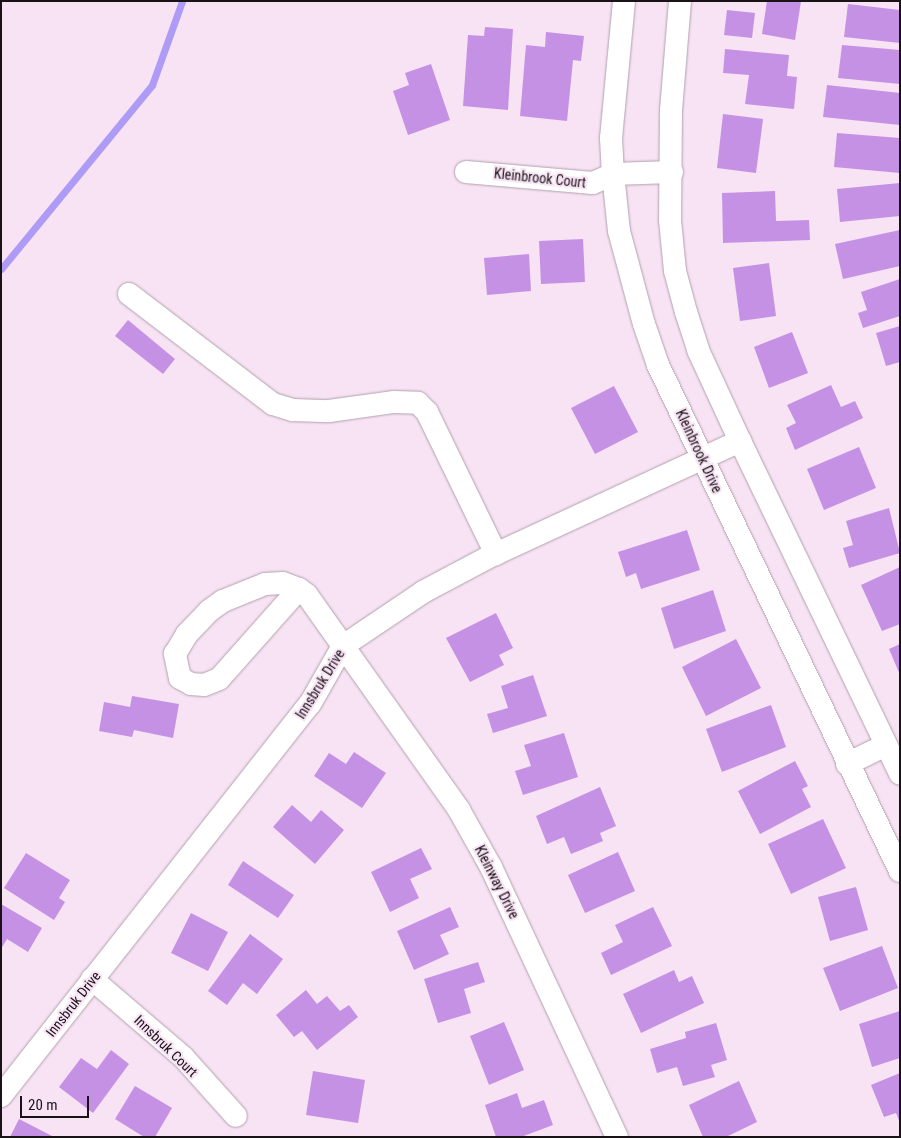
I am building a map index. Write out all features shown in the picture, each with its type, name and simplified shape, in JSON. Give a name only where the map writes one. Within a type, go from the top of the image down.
[{"type":"street","name":"Kleinbrook Drive","points":[[624,1],[611,138],[613,174],[620,231],[644,324],[658,365],[847,764],[900,871]]},
{"type":"street","points":[[680,1],[671,110],[672,172],[670,220],[675,271],[684,304],[698,350],[740,442],[900,774]]},
{"type":"street","name":"Kleinbrook Court","points":[[466,172],[593,183],[613,174],[672,172]]},
{"type":"street","points":[[129,294],[274,404],[292,410],[329,410],[394,402],[418,402],[427,412],[496,554]]},
{"type":"street","name":"Innsbruk Drive","points":[[1,1096],[310,704],[343,646],[423,592],[496,554],[740,442]]},
{"type":"street","points":[[283,583],[300,589],[219,679],[204,686],[191,684],[180,678],[175,654],[187,634],[208,611],[224,601],[265,584],[283,583]]},
{"type":"street","name":"Kleinway Drive","points":[[300,589],[307,595],[410,737],[478,842],[617,1137]]},
{"type":"street","points":[[847,764],[886,745]]},
{"type":"street","name":"Innsbruk Court","points":[[92,979],[183,1058],[236,1116]]},
{"type":"building","points":[[767,1],[801,1],[795,40],[762,34]]},
{"type":"building","points":[[848,4],[900,10],[900,43],[844,37]]},
{"type":"building","points":[[727,10],[755,13],[752,38],[724,35]]},
{"type":"building","points":[[485,27],[513,29],[508,110],[463,106],[468,35],[484,36]]},
{"type":"building","points":[[546,32],[584,36],[581,61],[573,60],[567,121],[520,116],[526,45],[545,47]]},
{"type":"building","points":[[842,45],[900,50],[900,84],[838,78]]},
{"type":"building","points":[[725,49],[789,55],[787,76],[797,77],[794,109],[745,104],[749,75],[723,73]]},
{"type":"building","points":[[431,64],[450,120],[408,135],[393,91],[409,85],[405,73]]},
{"type":"building","points":[[827,85],[900,93],[900,125],[823,117]]},
{"type":"building","points":[[723,114],[763,119],[756,173],[717,168]]},
{"type":"building","points":[[837,133],[900,138],[900,173],[834,167]]},
{"type":"building","points":[[900,183],[900,216],[840,222],[837,189]]},
{"type":"building","points":[[775,191],[776,221],[809,220],[810,240],[723,243],[722,193]]},
{"type":"building","points":[[900,230],[900,266],[843,279],[835,244]]},
{"type":"building","points":[[583,239],[585,282],[541,284],[539,241]]},
{"type":"building","points":[[529,254],[531,291],[487,295],[484,258]]},
{"type":"building","points":[[769,263],[776,316],[740,321],[733,268]]},
{"type":"building","points":[[900,279],[900,316],[863,328],[858,313],[867,310],[861,292]]},
{"type":"building","points":[[128,320],[175,359],[163,374],[115,336]]},
{"type":"building","points":[[900,326],[900,362],[886,366],[876,333]]},
{"type":"building","points":[[792,332],[808,373],[769,388],[754,347]]},
{"type":"building","points":[[831,385],[841,407],[855,401],[863,418],[795,450],[786,428],[796,423],[787,405]]},
{"type":"building","points":[[614,386],[638,432],[595,454],[571,408]]},
{"type":"building","points":[[859,447],[876,488],[824,510],[807,469]]},
{"type":"building","points":[[889,508],[900,553],[849,568],[843,548],[853,545],[846,521]]},
{"type":"building","points":[[687,530],[700,570],[641,589],[636,573],[626,577],[618,552]]},
{"type":"building","points":[[900,567],[900,624],[882,631],[861,585]]},
{"type":"building","points":[[713,590],[726,631],[674,649],[661,608]]},
{"type":"building","points":[[496,613],[513,648],[499,655],[504,665],[470,682],[446,638]]},
{"type":"building","points":[[736,639],[761,688],[706,716],[682,667]]},
{"type":"building","points":[[900,644],[900,675],[889,649]]},
{"type":"building","points":[[533,675],[547,716],[493,733],[487,714],[508,708],[501,686]]},
{"type":"building","points":[[132,696],[179,704],[173,738],[134,730],[132,737],[99,731],[104,702],[130,707]]},
{"type":"building","points":[[771,705],[786,747],[722,772],[706,729]]},
{"type":"building","points":[[564,733],[578,777],[523,795],[515,771],[531,766],[524,745]]},
{"type":"building","points":[[354,752],[386,773],[362,808],[314,776],[329,753],[346,764]]},
{"type":"building","points":[[795,761],[808,786],[802,789],[811,807],[760,834],[738,791]]},
{"type":"building","points":[[600,787],[616,826],[600,833],[603,841],[571,854],[564,837],[547,844],[536,816]]},
{"type":"building","points":[[292,805],[311,822],[321,810],[344,830],[315,864],[273,827]]},
{"type":"building","points":[[823,819],[846,868],[791,894],[768,844]]},
{"type":"building","points":[[421,848],[432,869],[410,879],[419,898],[390,912],[371,872]]},
{"type":"building","points":[[618,852],[635,891],[585,913],[568,875]]},
{"type":"building","points":[[26,853],[70,880],[59,898],[65,902],[54,920],[4,888]]},
{"type":"building","points":[[243,861],[294,895],[278,918],[228,885]]},
{"type":"building","points":[[856,887],[868,930],[830,941],[818,897]]},
{"type":"building","points":[[1,904],[42,928],[28,952],[7,939],[1,949]]},
{"type":"building","points":[[450,907],[459,927],[440,935],[449,954],[414,970],[397,931]]},
{"type":"building","points":[[653,907],[672,946],[611,975],[601,953],[623,942],[615,925]]},
{"type":"building","points":[[191,913],[228,932],[208,971],[171,953]]},
{"type":"building","points":[[250,934],[283,959],[257,994],[243,983],[227,1005],[208,991]]},
{"type":"building","points":[[882,946],[898,988],[840,1011],[823,968]]},
{"type":"building","points":[[478,962],[485,982],[464,989],[471,1013],[438,1023],[424,979]]},
{"type":"building","points":[[674,970],[679,982],[692,976],[704,1003],[641,1033],[623,994]]},
{"type":"building","points":[[306,990],[317,1004],[327,996],[340,1011],[349,1005],[358,1017],[317,1050],[302,1031],[294,1037],[276,1015]]},
{"type":"building","points":[[900,1011],[900,1058],[872,1067],[859,1024]]},
{"type":"building","points":[[504,1022],[524,1070],[489,1085],[470,1036]]},
{"type":"building","points":[[716,1023],[727,1060],[711,1065],[715,1077],[683,1086],[677,1067],[657,1073],[650,1049],[686,1038],[685,1032]]},
{"type":"building","points":[[111,1050],[129,1064],[93,1113],[59,1087],[81,1058],[97,1069]]},
{"type":"building","points":[[313,1071],[365,1080],[358,1123],[306,1115]]},
{"type":"building","points":[[900,1073],[900,1123],[896,1113],[884,1117],[871,1085]]},
{"type":"building","points":[[739,1081],[757,1122],[726,1137],[703,1137],[689,1105]]},
{"type":"building","points":[[135,1086],[172,1108],[155,1137],[144,1137],[115,1119]]},
{"type":"building","points":[[517,1093],[522,1108],[544,1100],[553,1125],[521,1137],[496,1137],[485,1105]]},
{"type":"building","points":[[19,1119],[54,1137],[10,1137]]},
{"type":"waterway","points":[[1,269],[152,85],[182,1]]}]
